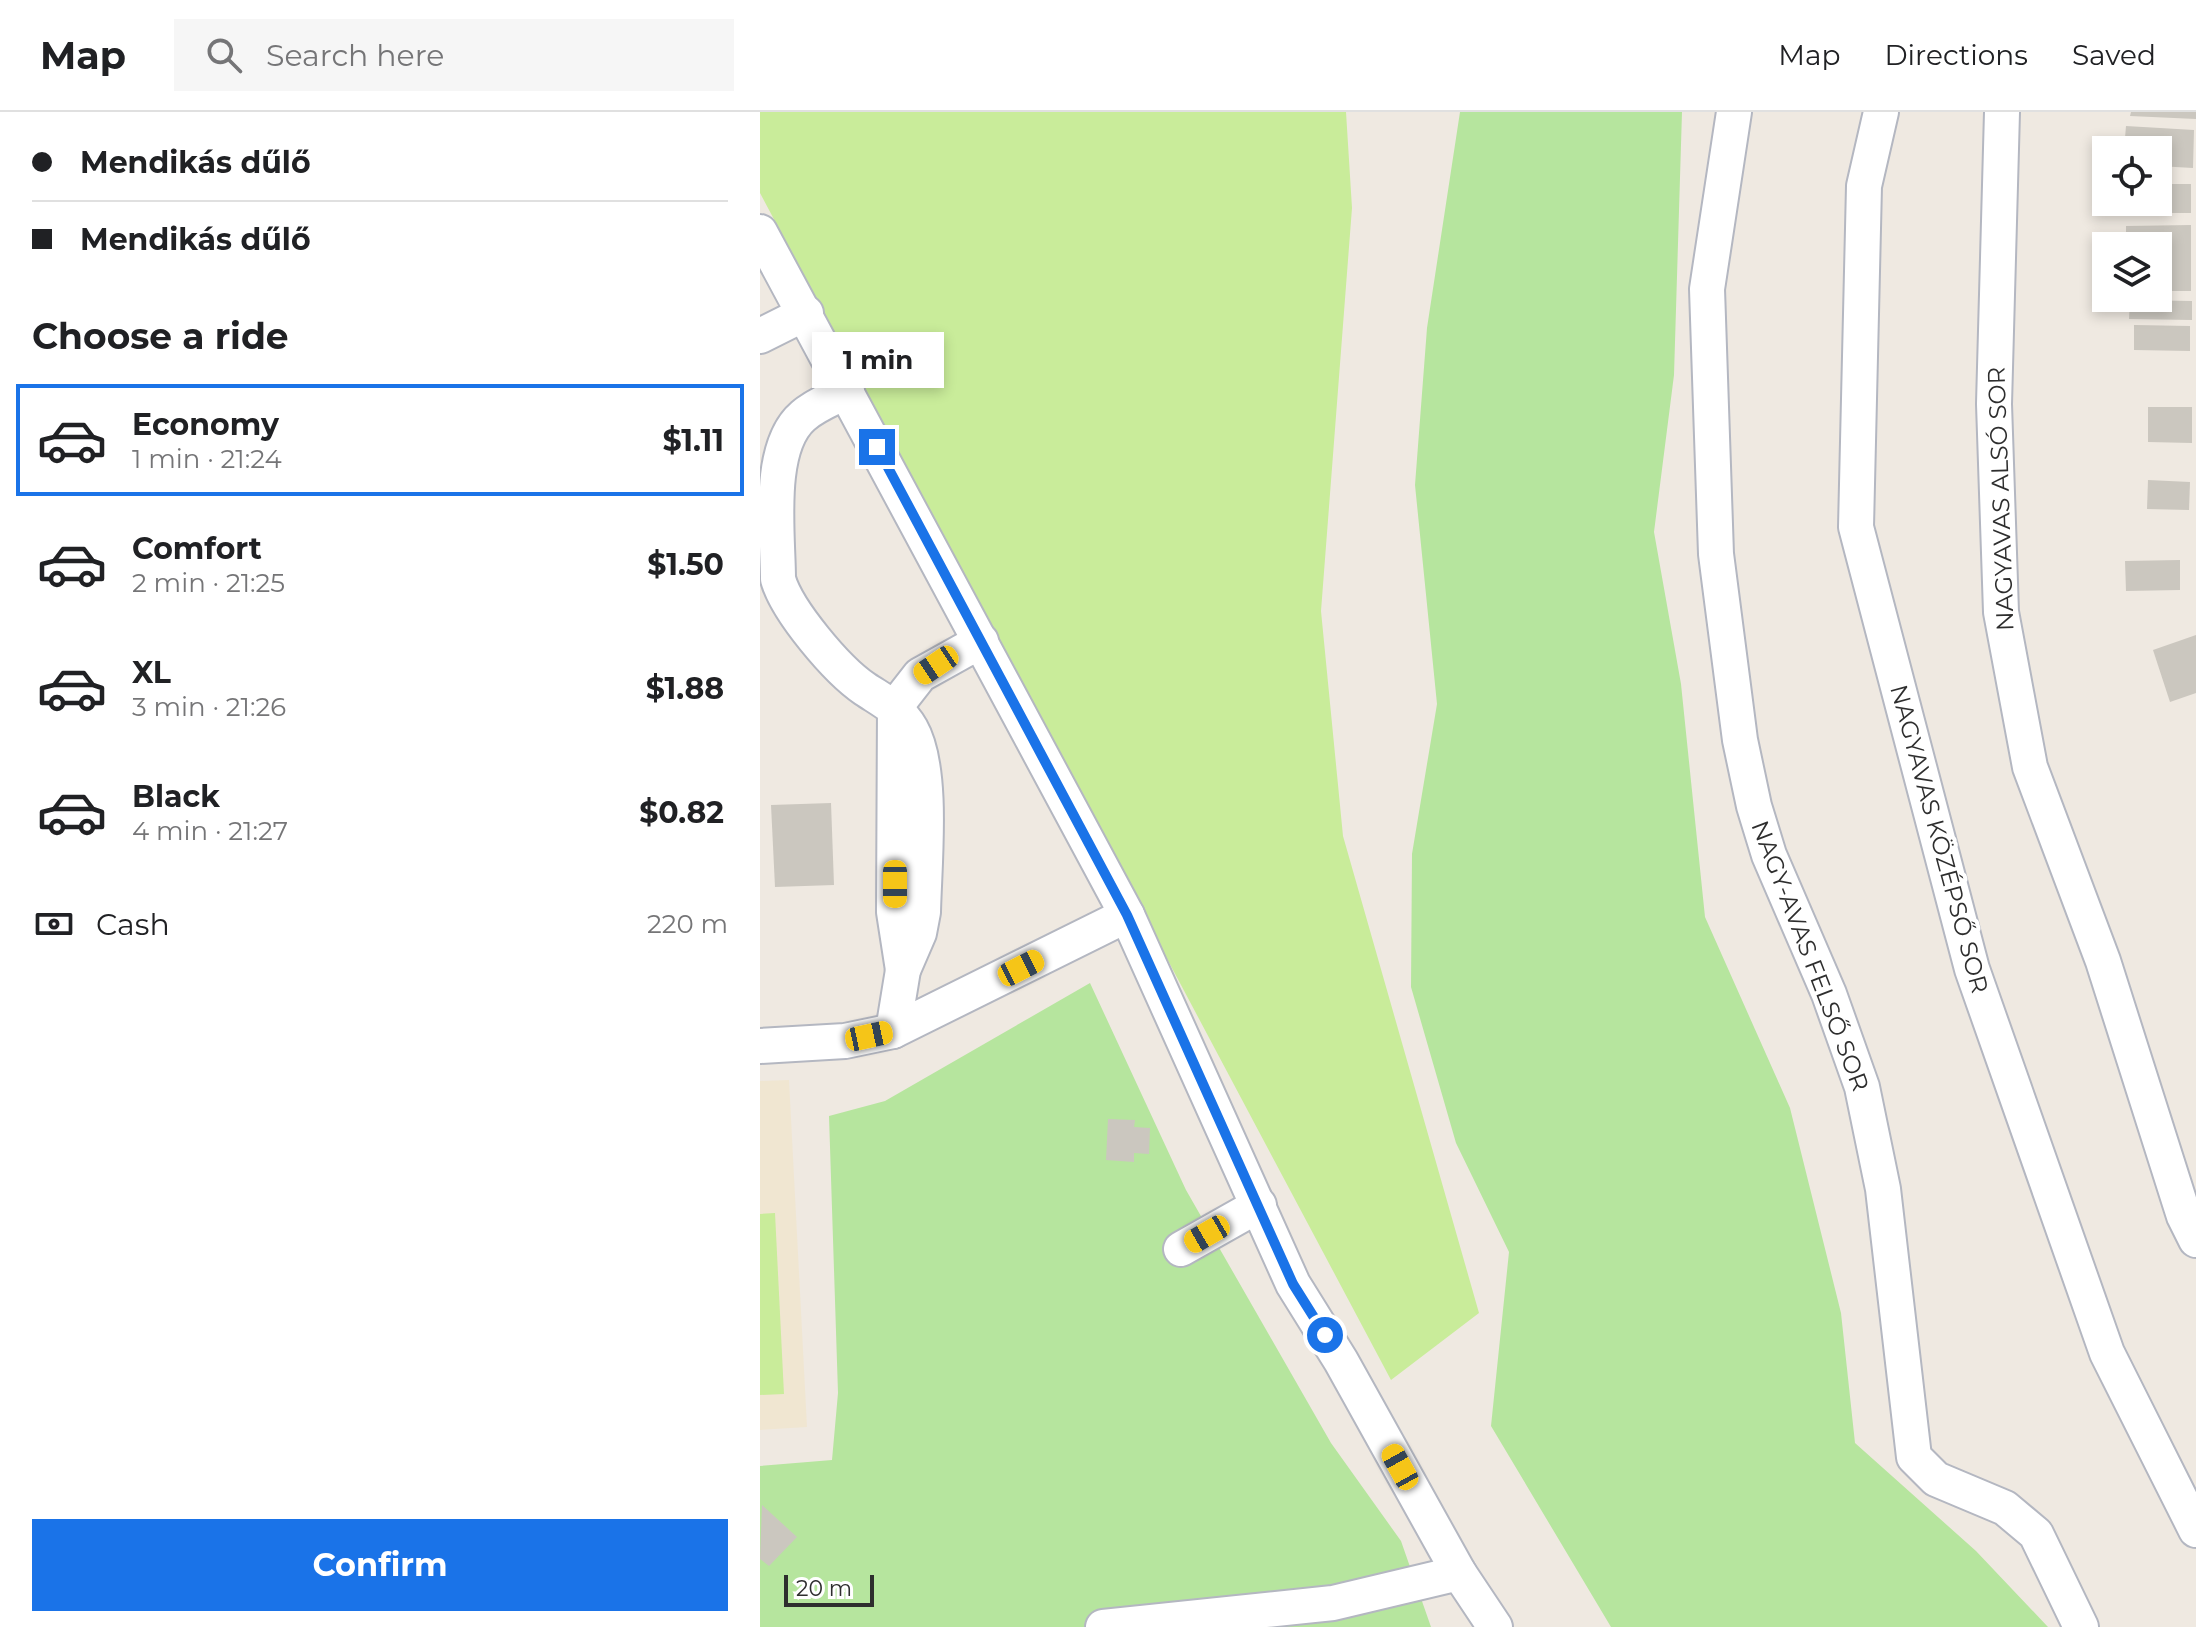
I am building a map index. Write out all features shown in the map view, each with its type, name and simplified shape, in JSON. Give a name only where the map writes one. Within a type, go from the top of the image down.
[{"type":"street","name":"NAGY-AVAS FELSŐ SOR","points":[[1734,112],[1707,289],[1716,554],[1740,740],[1754,806],[1769,855],[1829,994],[1862,1087],[1883,1189],[1914,1457],[1936,1479],[2005,1508],[2036,1534],[2081,1627]]},
{"type":"street","name":"NAGYAVAS KÖZÉPSŐ SOR","points":[[1881,112],[1864,186],[1856,527],[1972,969],[2107,1353],[2196,1530]]},
{"type":"street","name":"NAGYAVAS ALSÓ SOR","points":[[2002,112],[1994,404],[2001,612],[2030,767],[2103,961],[2184,1216],[2196,1240]]},
{"type":"street","points":[[760,232],[1127,915],[1293,1284],[1341,1361],[1459,1573],[1495,1627]]},
{"type":"street","points":[[760,336],[806,313]]},
{"type":"street","points":[[847,391],[804,415],[784,444],[779,472],[778,579],[786,600],[800,621],[862,687],[895,707],[920,748],[924,776],[923,912],[919,933],[903,970],[893,1031]]},
{"type":"street","points":[[895,707],[920,675],[981,641]]},
{"type":"street","points":[[760,1046],[845,1041],[893,1031],[1127,915]]},
{"type":"street","points":[[1181,1249],[1259,1205]]},
{"type":"street","points":[[1103,1627],[1333,1603],[1459,1573]]},
{"type":"shaded area","points":[[789,1080],[807,1427],[760,1430],[760,1081]]},
{"type":"green space","points":[[760,112],[1346,112],[1352,208],[1321,611],[1343,836],[1479,1313],[1391,1380],[760,193]]},
{"type":"green space","points":[[1460,112],[1682,112],[1674,375],[1654,532],[1681,684],[1705,917],[1790,1108],[1841,1313],[1855,1443],[1976,1551],[2048,1627],[1611,1627],[1491,1426],[1509,1252],[1456,1143],[1411,987],[1412,854],[1437,704],[1415,485],[1427,328]]},
{"type":"green space","points":[[1090,983],[1186,1190],[1331,1443],[1401,1541],[1431,1627],[760,1627],[760,1466],[832,1460],[838,1393],[829,1116],[885,1101]]},
{"type":"green space","points":[[775,1213],[784,1394],[760,1395],[760,1214]]},
{"type":"building","points":[[2131,112],[2196,112],[2196,119],[2130,116]]},
{"type":"building","points":[[2126,126],[2194,130],[2193,168],[2172,167],[2172,136],[2125,136]]},
{"type":"building","points":[[2172,184],[2191,184],[2191,213],[2172,213]]},
{"type":"building","points":[[2191,225],[2191,291],[2172,291],[2172,232],[2126,232],[2126,226]]},
{"type":"building","points":[[2172,301],[2192,301],[2192,320],[2129,319],[2129,312],[2172,312]]},
{"type":"building","points":[[2134,325],[2190,326],[2190,351],[2134,350]]},
{"type":"building","points":[[2148,407],[2192,407],[2192,443],[2148,442]]},
{"type":"building","points":[[2148,480],[2190,482],[2189,510],[2147,509]]},
{"type":"building","points":[[2180,560],[2180,590],[2126,591],[2125,561]]},
{"type":"building","points":[[2196,635],[2196,693],[2170,702],[2153,650]]},
{"type":"building","points":[[831,803],[834,885],[775,887],[771,805]]},
{"type":"building","points":[[1108,1119],[1135,1120],[1134,1127],[1150,1128],[1149,1154],[1134,1153],[1134,1162],[1106,1160]]},
{"type":"building","points":[[762,1505],[797,1537],[769,1566],[760,1559]]},
{"type":"route","points":[[877,447],[1127,915],[1293,1284],[1325,1335]]}]
